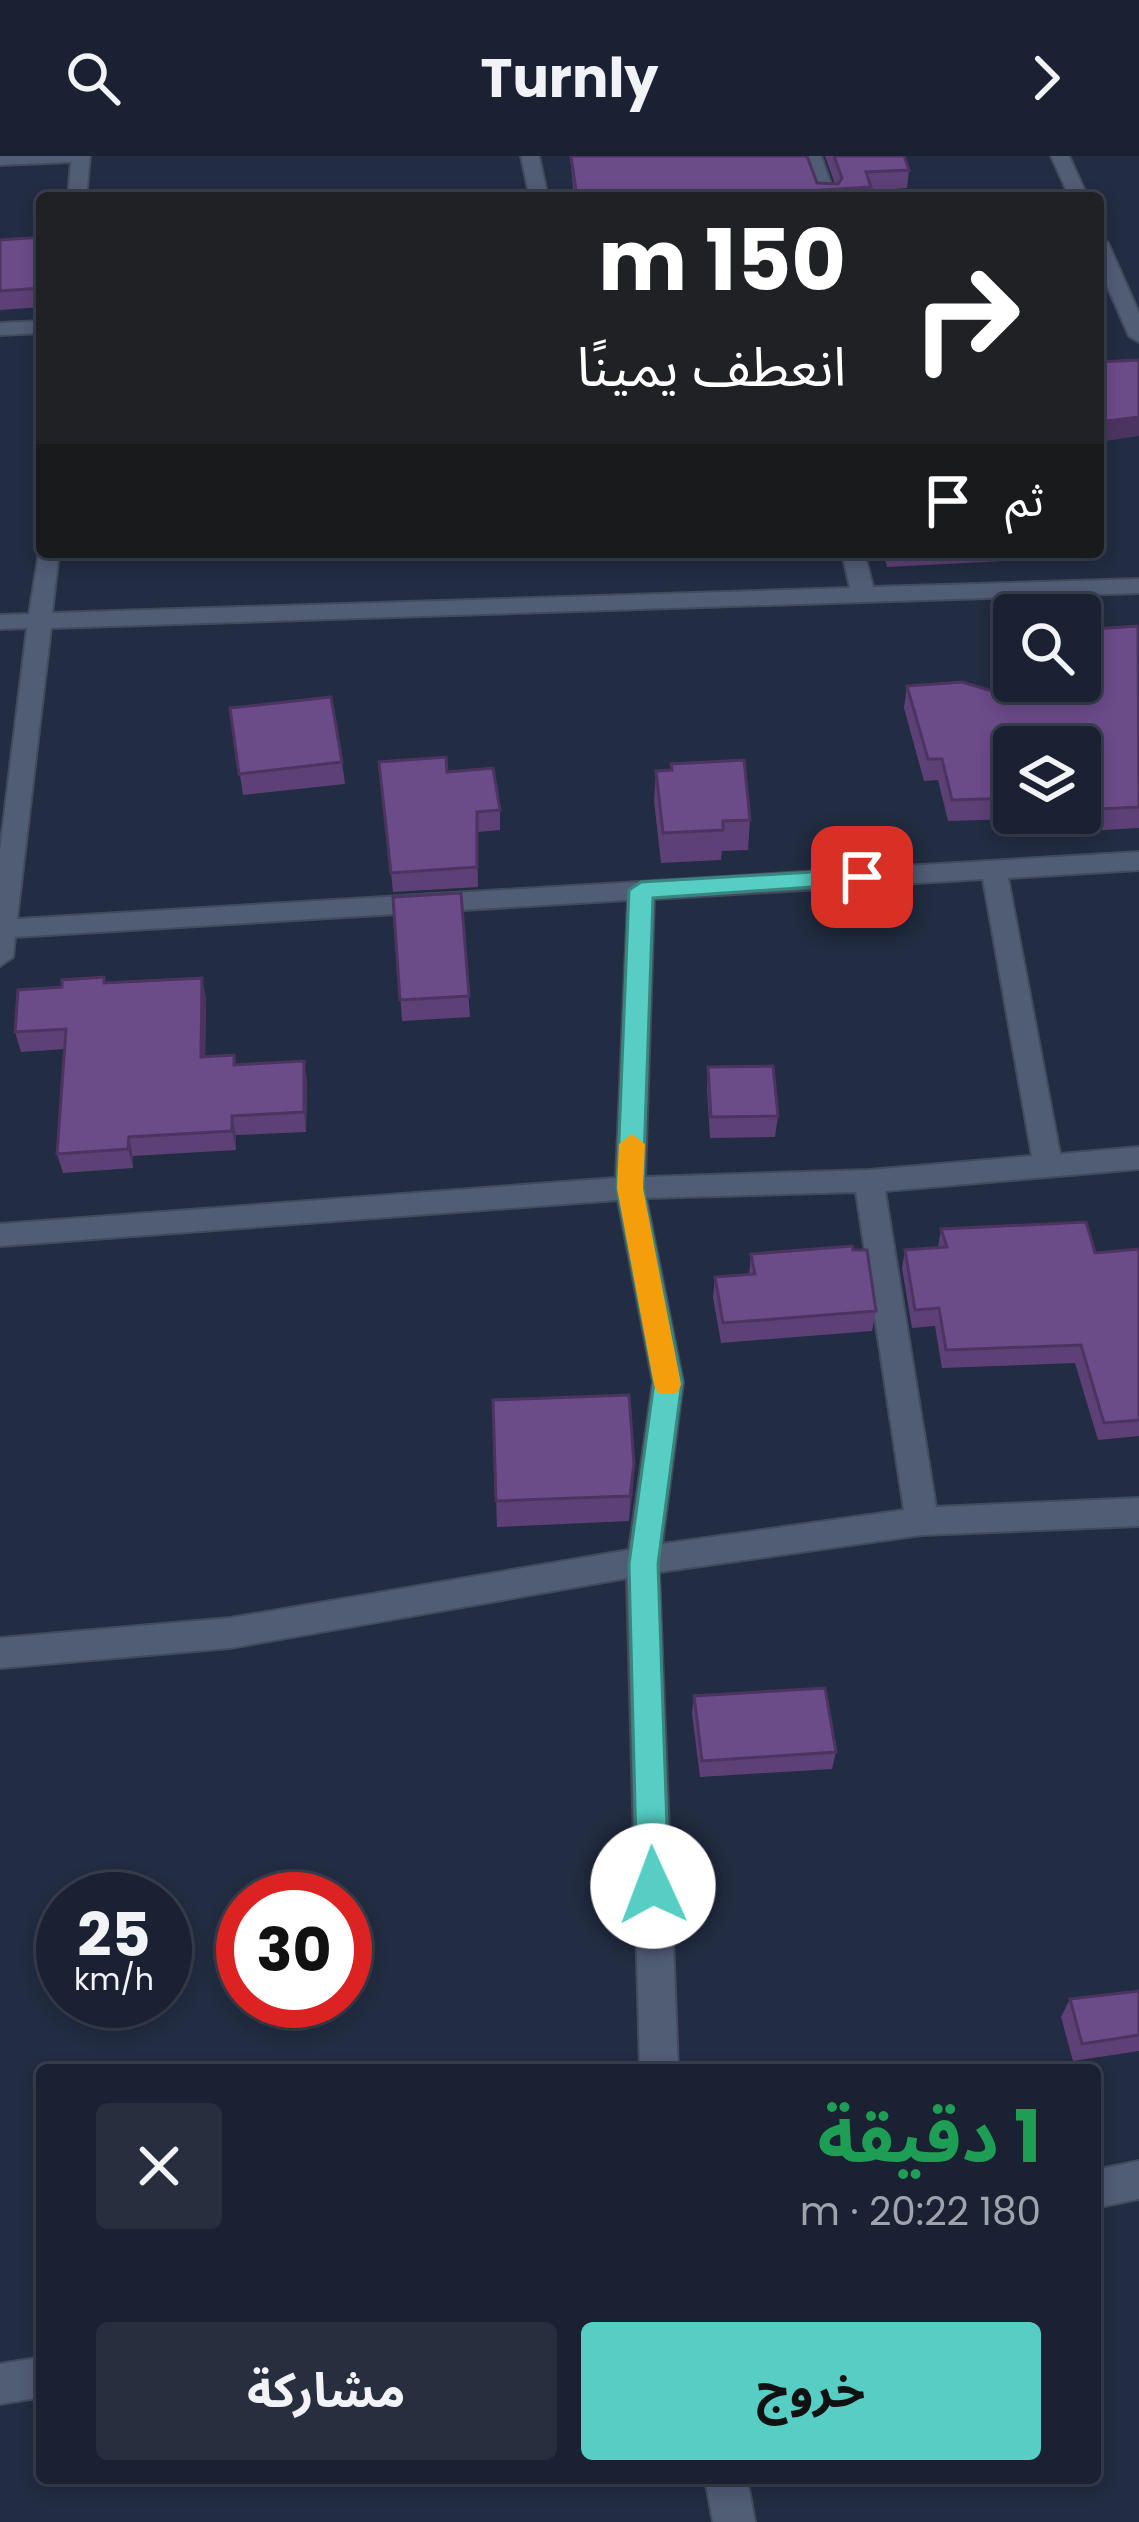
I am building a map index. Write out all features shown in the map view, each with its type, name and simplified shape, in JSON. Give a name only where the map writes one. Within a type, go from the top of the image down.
[{"type":"street","points":[[0,159],[80,156],[77,192]]},
{"type":"street","points":[[530,156],[538,192]]},
{"type":"street","points":[[812,156],[825,192]]},
{"type":"street","points":[[1060,156],[1075,192]]},
{"type":"street","points":[[1104,268],[1139,267]]},
{"type":"street","points":[[1104,270],[1139,336]]},
{"type":"street","points":[[0,329],[36,327]]},
{"type":"street","points":[[0,957],[47,558]]},
{"type":"street","points":[[854,558],[862,594]]},
{"type":"street","points":[[0,622],[1139,586]]},
{"type":"street","points":[[1,929],[1139,861]]},
{"type":"street","points":[[994,868],[1048,1165]]},
{"type":"street","points":[[641,890],[630,1188],[668,1382],[644,1564],[659,2064]]},
{"type":"street","points":[[0,1234],[630,1188],[869,1181],[1139,1158]]},
{"type":"street","points":[[869,1181],[922,1521]]},
{"type":"street","points":[[0,1637],[0,1653],[230,1633],[753,1542],[922,1521],[1139,1512]]},
{"type":"street","points":[[1101,2188],[1139,2180]]},
{"type":"street","points":[[0,2384],[36,2378]]},
{"type":"street","points":[[727,2484],[734,2522]]},
{"type":"building","points":[[571,156],[807,156],[817,183],[838,184],[842,178],[834,156],[904,156],[909,170],[866,172],[871,187],[790,192],[576,192]]},
{"type":"building","points":[[36,237],[36,288],[0,291],[0,240]]},
{"type":"building","points":[[1139,360],[1139,417],[1104,421],[1104,362]]},
{"type":"building","points":[[1138,626],[1139,807],[1101,809],[1101,726],[993,726],[993,799],[952,800],[942,759],[928,759],[907,686],[962,682],[993,691],[993,702],[1101,702],[1101,629]]},
{"type":"building","points":[[331,697],[342,762],[239,774],[230,708]]},
{"type":"building","points":[[446,757],[447,772],[493,768],[500,810],[477,812],[477,867],[391,873],[379,762]]},
{"type":"building","points":[[744,760],[750,820],[723,821],[723,830],[663,833],[656,771],[672,770],[671,764]]},
{"type":"building","points":[[461,893],[469,996],[400,1000],[393,897]]},
{"type":"building","points":[[104,977],[104,983],[202,978],[201,1057],[234,1055],[234,1065],[304,1061],[304,1112],[232,1116],[232,1131],[129,1137],[128,1149],[57,1154],[66,1029],[15,1032],[18,990],[62,987],[62,980]]},
{"type":"building","points":[[773,1066],[778,1116],[711,1117],[708,1067]]},
{"type":"building","points":[[1086,1222],[1095,1253],[1139,1249],[1139,1420],[1104,1423],[1081,1345],[946,1350],[939,1308],[915,1310],[905,1250],[947,1247],[941,1229]]},
{"type":"building","points":[[852,1246],[853,1250],[867,1250],[876,1311],[723,1323],[715,1277],[755,1274],[751,1254]]},
{"type":"building","points":[[629,1395],[634,1464],[630,1496],[496,1501],[493,1400]]},
{"type":"building","points":[[825,1688],[836,1752],[702,1761],[694,1696]]},
{"type":"building","points":[[1139,1991],[1139,2035],[1082,2044],[1070,1999]]},
{"type":"slow traffic","points":[[632,1144],[630,1188],[667,1385]]},
{"type":"route","points":[[653,1886],[644,1564],[668,1382],[630,1188],[641,890],[862,877]]}]
